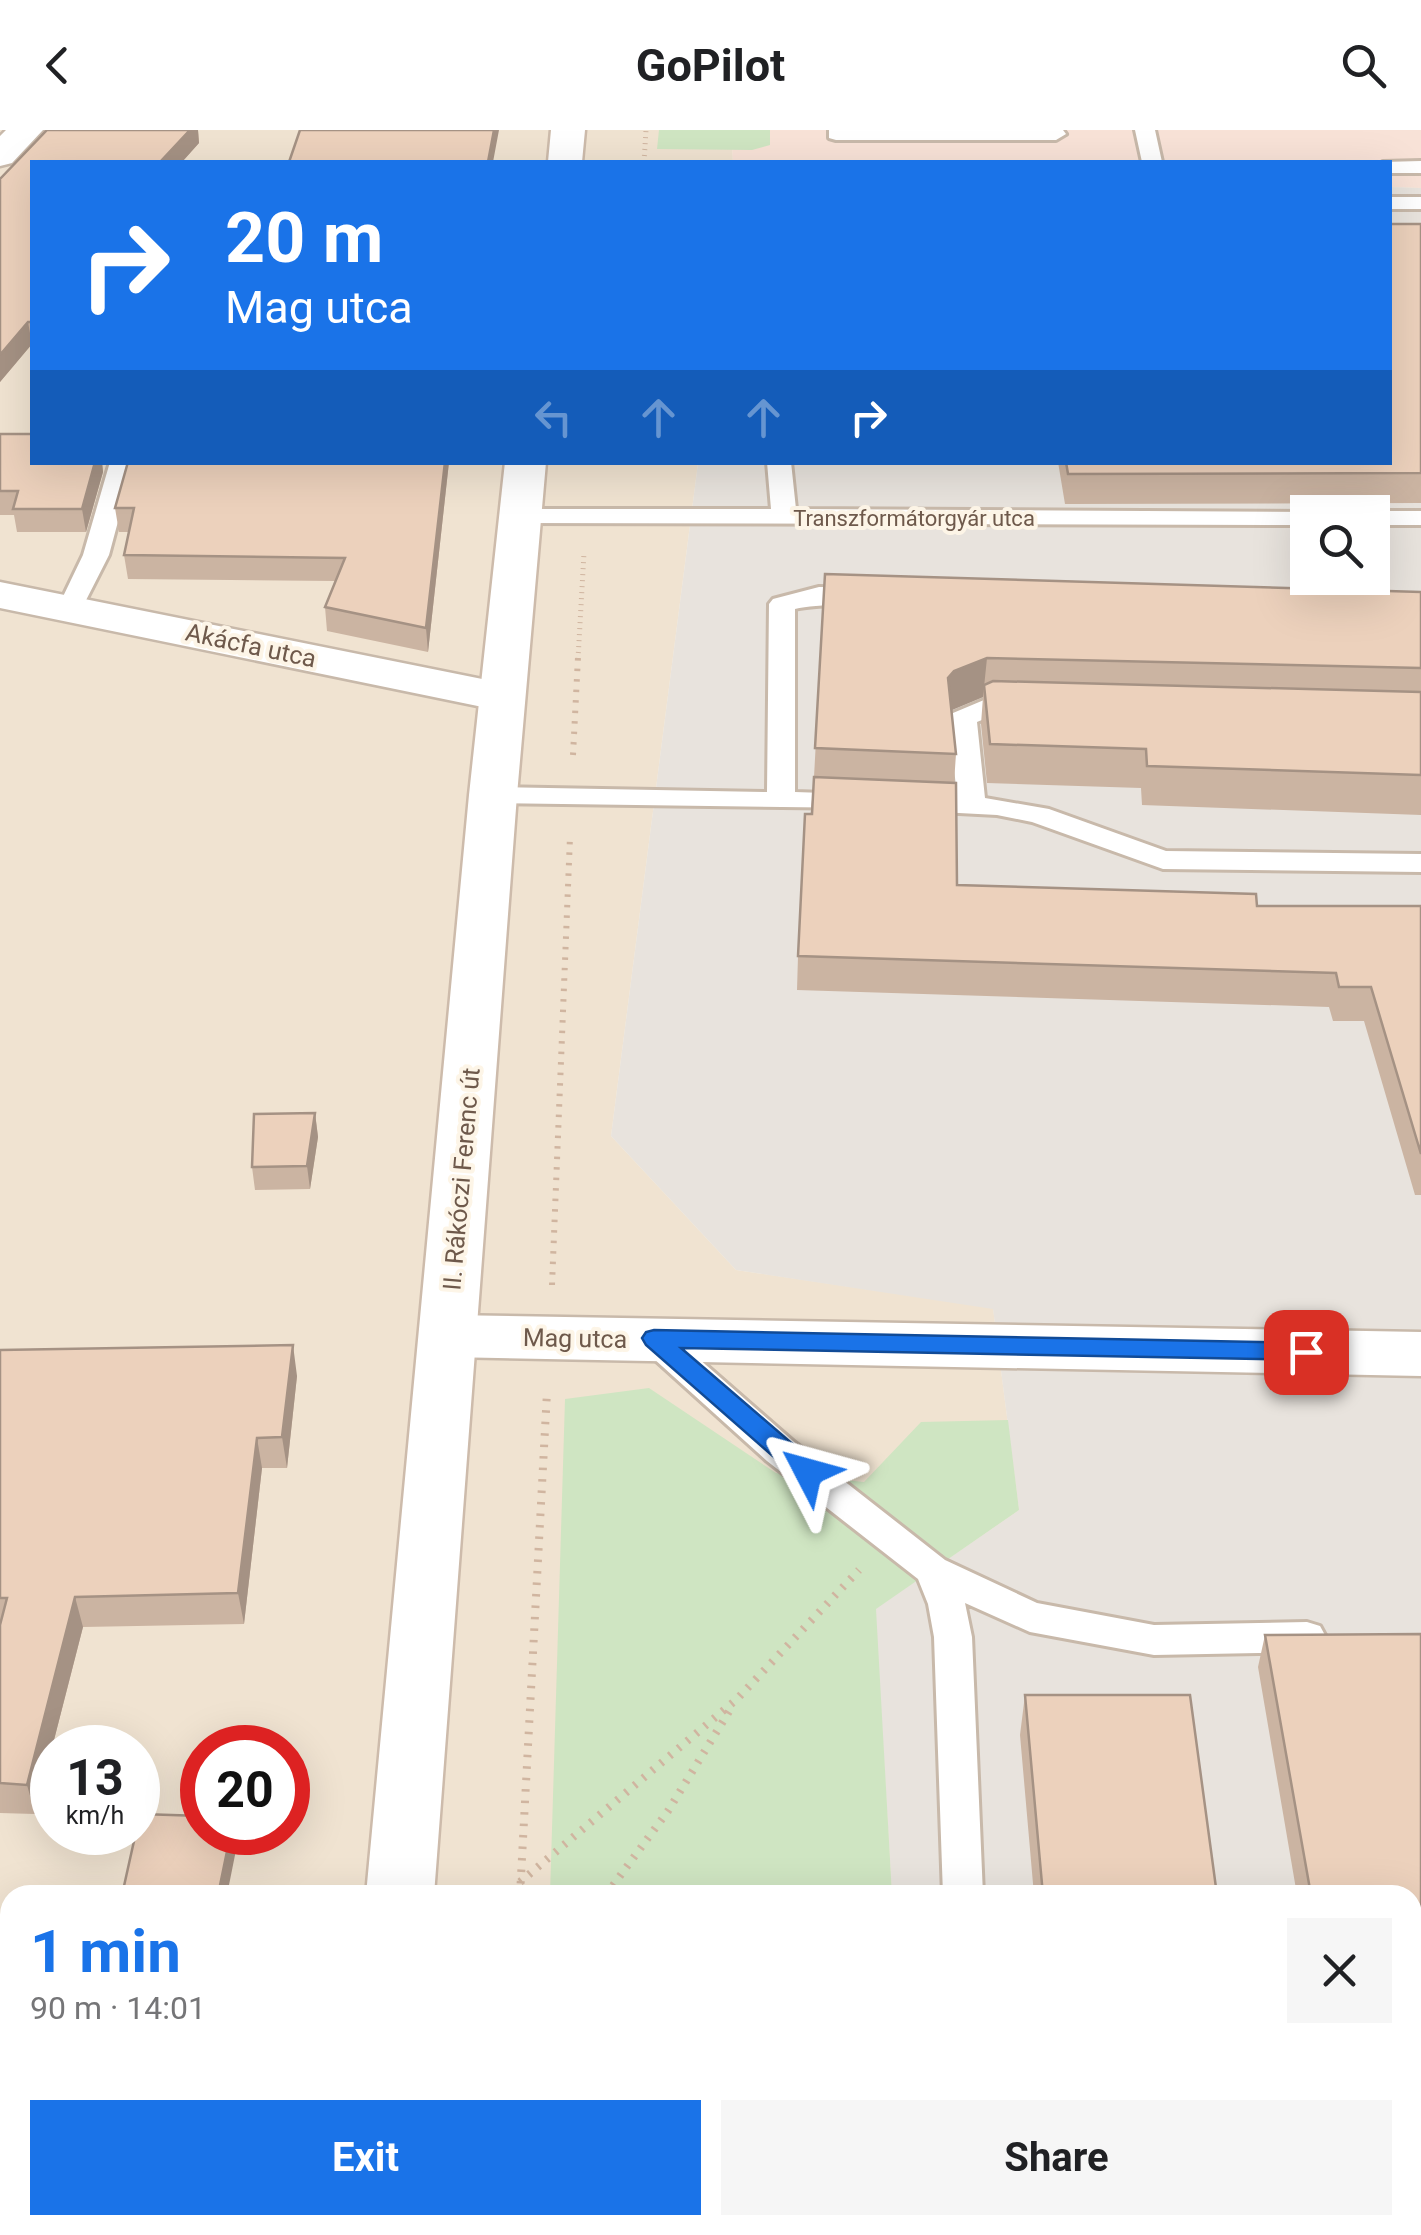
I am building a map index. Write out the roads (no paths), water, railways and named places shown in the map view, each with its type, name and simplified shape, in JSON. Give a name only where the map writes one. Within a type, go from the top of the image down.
[{"type":"main road","points":[[0,156],[26,130]]},
{"type":"main road","points":[[565,160],[568,130]]},
{"type":"main road","name":"II. Rákóczi Ferenc út","points":[[401,1885],[493,795],[526,465]]},
{"type":"main road","name":"Akácfa utca","points":[[0,595],[502,697]]},
{"type":"main road","name":"Mag utca","points":[[448,1336],[1421,1354]]},
{"type":"lane","points":[[1145,130],[1152,160]]},
{"type":"lane","points":[[836,138],[1057,138]]},
{"type":"lane","points":[[1392,167],[1421,167]]},
{"type":"lane","points":[[1392,203],[1421,203]]},
{"type":"lane","points":[[71,607],[96,555],[121,465]]},
{"type":"lane","points":[[780,465],[784,518]]},
{"type":"lane","name":"Transzformátorgyár utca","points":[[520,516],[1290,518]]},
{"type":"lane","points":[[1390,518],[1421,518]]},
{"type":"lane","points":[[781,798],[782,604],[819,595],[886,596]]},
{"type":"lane","points":[[972,807],[962,719],[984,708],[1063,710]]},
{"type":"lane","points":[[493,795],[781,798],[997,807],[1039,815],[1162,860],[1421,864]]},
{"type":"lane","points":[[654,1338],[780,1450],[932,1570],[1030,1617],[1154,1640],[1345,1636]]},
{"type":"lane","points":[[932,1570],[947,1604],[954,1638],[963,1885]]}]
